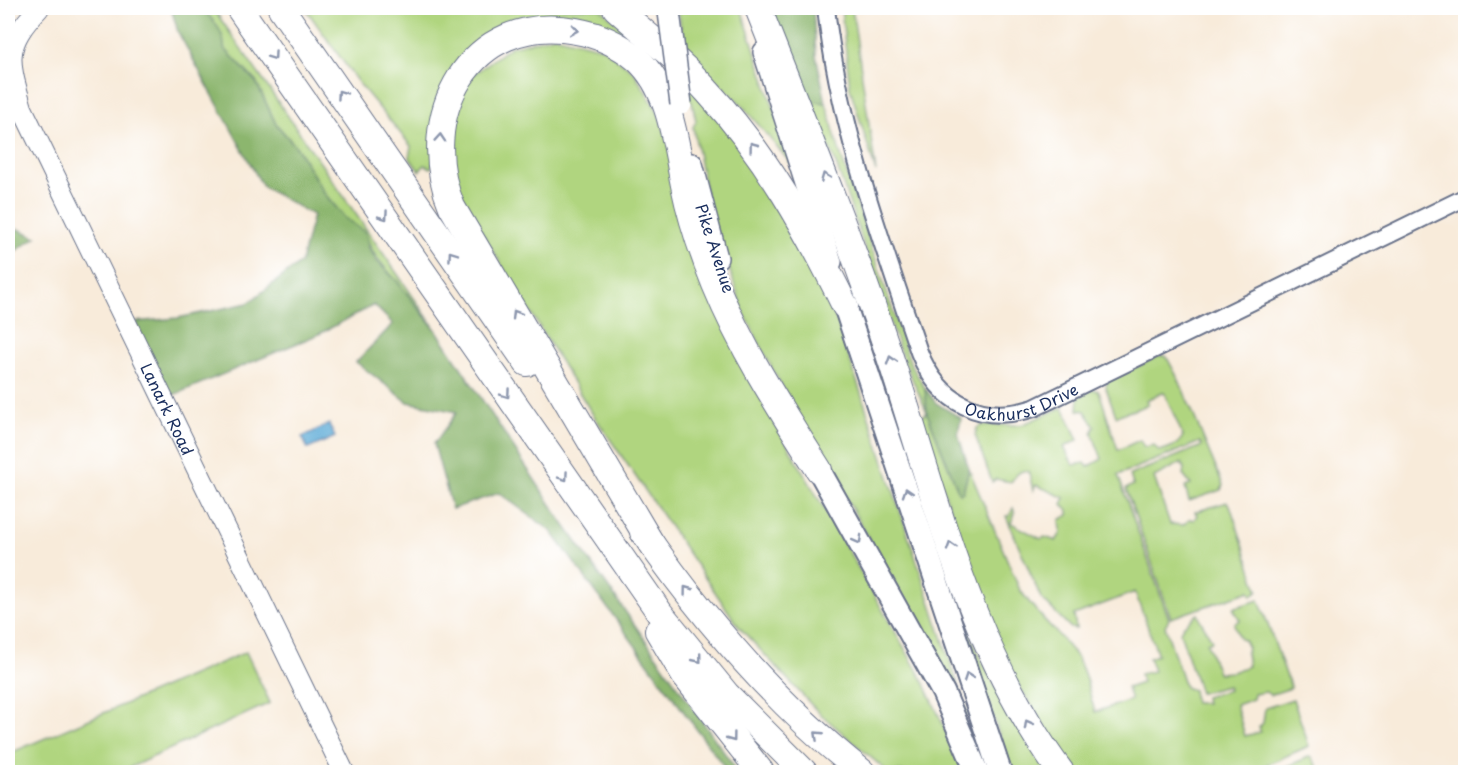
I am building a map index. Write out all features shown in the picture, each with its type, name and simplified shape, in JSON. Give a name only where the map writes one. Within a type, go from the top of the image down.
[{"type":"highway","points":[[239,8],[660,613],[727,695],[804,772]]},
{"type":"highway","points":[[281,8],[652,545],[718,632],[775,694],[835,751],[862,772]]},
{"type":"highway","points":[[616,8],[691,74],[738,126],[798,213],[845,306],[1000,772]]},
{"type":"highway","points":[[758,8],[844,225],[912,424],[961,579],[993,660],[1034,735],[1061,772]]},
{"type":"highway","points":[[652,545],[452,207],[445,190],[439,146],[447,102],[455,86],[475,60],[508,38],[546,28],[589,33],[623,49],[650,75],[660,91],[670,121],[700,246],[716,287],[746,350],[819,470],[943,692],[977,772]]},
{"type":"highway","points":[[588,511],[684,675],[761,772]]},
{"type":"main road","points":[[10,41],[39,8]]},
{"type":"main road","points":[[752,8],[845,306]]},
{"type":"main road","name":"Pike Avenue","points":[[669,10],[681,104],[693,172],[718,260],[735,305],[819,470]]},
{"type":"main road","name":"Lanark Road","points":[[10,41],[10,69],[21,108],[344,772]]},
{"type":"street","name":"Oakhurst Drive","points":[[826,8],[831,53],[846,128],[919,352],[925,368],[943,392],[970,409],[1002,415],[1034,408],[1466,197]]},
{"type":"green space","points":[[171,8],[202,8],[214,21],[220,31],[224,48],[256,82],[276,124],[297,148],[324,193],[345,218],[366,233],[369,248],[377,261],[397,281],[439,334],[559,517],[738,772],[728,772],[551,531],[499,493],[452,509],[434,444],[457,412],[408,402],[356,362],[393,324],[374,305],[319,334],[171,396],[135,322],[178,318],[248,303],[301,262],[313,215],[263,187],[178,32]]},
{"type":"green space","points":[[202,8],[213,8],[439,334],[379,260],[371,248],[366,233],[345,218],[324,193],[297,148],[276,124],[256,82],[224,48]]},
{"type":"green space","points":[[305,8],[600,8],[698,94],[760,168],[829,297],[969,718],[962,710],[932,649],[775,374],[744,313],[709,209],[693,127],[696,121],[692,102],[587,21],[555,17],[518,22],[492,34],[431,168],[425,165],[419,171],[409,157],[411,146],[357,81]]},
{"type":"green space","points":[[678,8],[741,8],[793,166],[740,103],[684,50]]},
{"type":"green space","points":[[770,8],[813,8],[816,55],[826,103],[810,101]]},
{"type":"green space","points":[[841,8],[852,8],[876,172],[850,88]]},
{"type":"green space","points":[[554,36],[603,48],[634,72],[658,112],[744,369],[924,682],[964,772],[888,772],[818,712],[739,627],[590,410],[459,195],[452,175],[448,131],[470,77],[510,47]]},
{"type":"green space","points":[[810,101],[826,103],[840,153],[911,365],[925,388],[927,412],[901,354],[835,161]]},
{"type":"green space","points":[[18,229],[36,237],[8,256],[8,233]]},
{"type":"green space","points":[[1159,356],[1166,356],[1179,380],[1223,485],[1221,490],[1189,501],[1185,487],[1191,485],[1183,475],[1184,468],[1181,463],[1154,477],[1170,524],[1183,525],[1190,519],[1194,520],[1197,515],[1195,512],[1227,502],[1230,505],[1258,590],[1252,596],[1250,591],[1171,618],[1126,489],[1133,485],[1130,475],[1202,446],[1200,442],[1118,475],[1169,619],[1165,626],[1185,687],[1193,690],[1195,703],[1206,703],[1205,697],[1229,690],[1228,686],[1200,693],[1180,632],[1183,626],[1198,614],[1212,641],[1207,643],[1218,673],[1232,672],[1248,666],[1246,653],[1248,648],[1244,640],[1240,639],[1234,624],[1240,620],[1233,608],[1259,600],[1291,688],[1270,695],[1266,692],[1254,694],[1253,699],[1236,705],[1245,736],[1260,732],[1259,727],[1263,723],[1265,708],[1293,699],[1309,746],[1257,769],[1259,772],[1072,771],[1001,657],[919,419],[927,412],[959,493],[963,492],[969,469],[1019,588],[1077,658],[1086,677],[1095,712],[1131,700],[1127,688],[1142,683],[1140,674],[1154,671],[1149,658],[1158,655],[1135,592],[1074,615],[1076,629],[1071,628],[1041,598],[1006,516],[1009,516],[1013,508],[1015,513],[1011,523],[1041,539],[1045,537],[1056,541],[1061,533],[1060,520],[1068,515],[1068,511],[1062,504],[1065,498],[1036,485],[1033,491],[1029,472],[1026,471],[1019,473],[1011,482],[996,479],[992,482],[975,435],[977,428],[982,425],[1021,425],[1063,407],[1078,440],[1064,447],[1073,465],[1085,463],[1088,467],[1102,459],[1092,433],[1095,426],[1085,411],[1078,410],[1079,397],[1093,389],[1099,391],[1118,450],[1140,440],[1144,447],[1154,445],[1159,451],[1170,448],[1183,436],[1164,392],[1146,400],[1148,405],[1116,416],[1106,388],[1107,381]]},
{"type":"green space","points":[[925,388],[936,403],[961,418],[958,434],[969,469],[963,492],[959,493],[927,413]]},
{"type":"green space","points":[[962,613],[1000,696],[1023,735],[1049,772],[1012,772],[970,649]]},
{"type":"green space","points":[[246,652],[270,703],[120,772],[8,772],[8,754]]},
{"type":"green space","points":[[1311,756],[1321,772],[1281,771],[1283,768]]},
{"type":"water","points":[[329,424],[335,437],[308,449],[302,437]]}]
